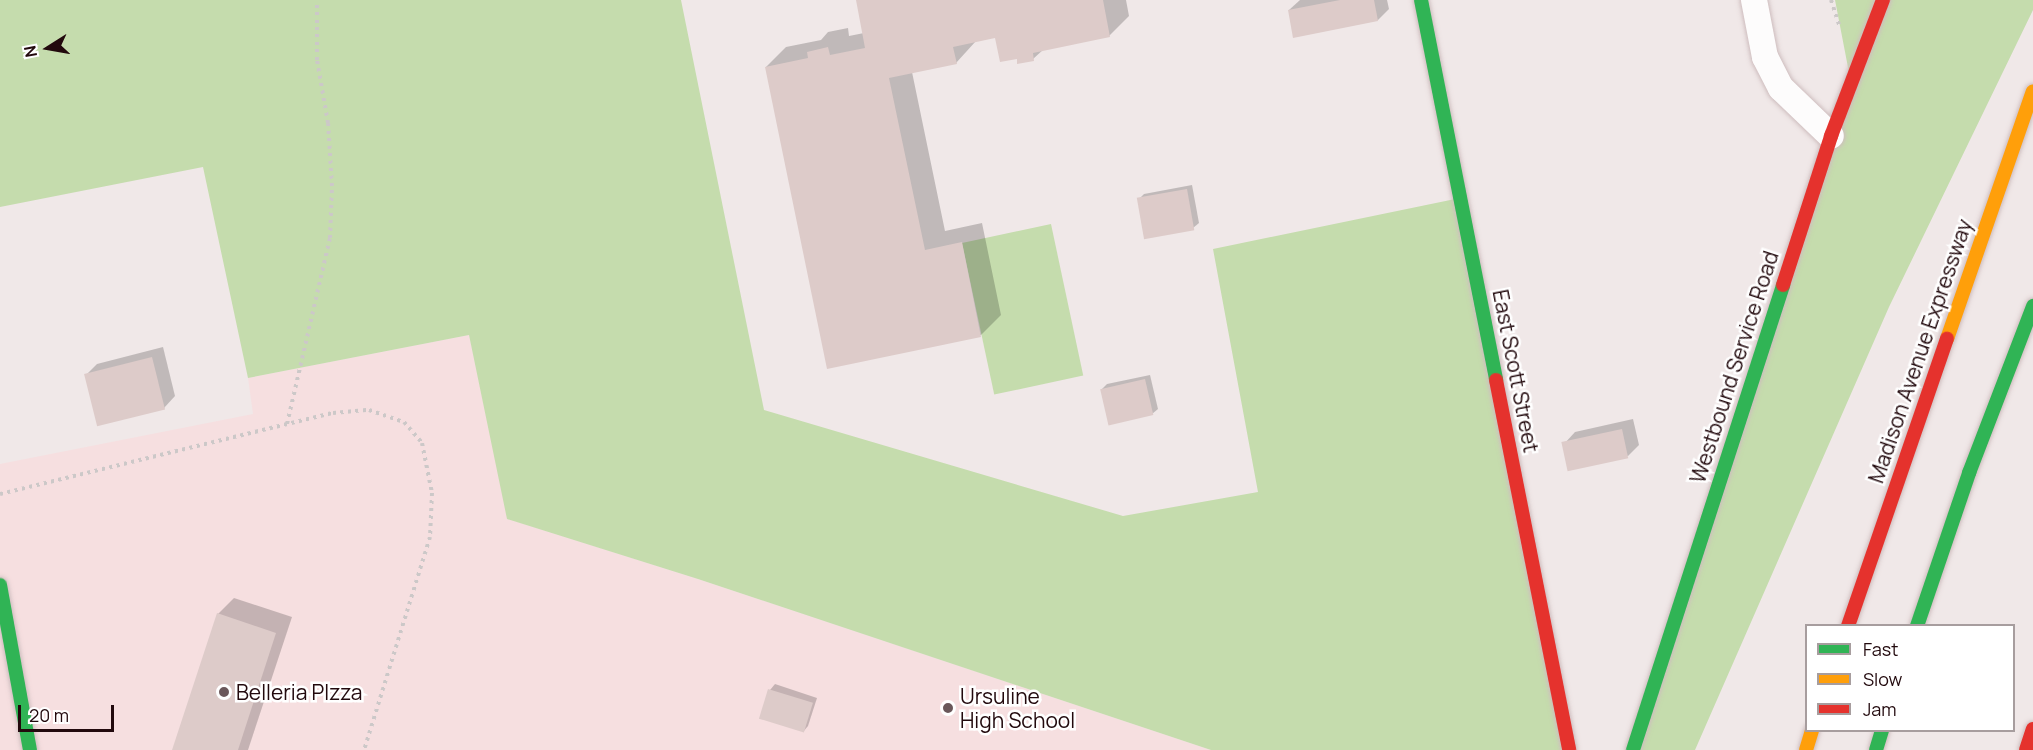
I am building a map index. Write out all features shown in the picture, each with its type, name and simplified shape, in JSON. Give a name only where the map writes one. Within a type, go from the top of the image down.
[{"type":"main road","name":"East Scott Street","points":[[1421,0],[1569,750]]},
{"type":"main road","name":"Westbound Service Road","points":[[1633,750],[1830,136],[1883,0]]},
{"type":"main road","name":"Madison Avenue Expressway","points":[[1849,624],[2033,91]]},
{"type":"main road","points":[[1918,624],[1969,473],[2033,306]]},
{"type":"main road","points":[[0,585],[30,750]]},
{"type":"main road","points":[[2026,750],[2033,729]]},
{"type":"main road","points":[[1806,750],[1811,732]]},
{"type":"main road","points":[[1876,750],[1881,732]]},
{"type":"street","points":[[1754,0],[1765,57],[1781,88],[1830,136]]},
{"type":"path","points":[[287,424],[330,238],[332,186],[328,123],[317,60],[317,0]]},
{"type":"path","points":[[0,494],[333,412],[369,410],[404,422],[422,443],[432,493],[430,537],[364,750]]},
{"type":"shaded area","points":[[469,335],[508,519],[698,579],[1211,750],[0,750],[0,464],[253,414],[248,378]]},
{"type":"green space","points":[[0,0],[681,0],[764,410],[1123,516],[1258,492],[1213,249],[1460,198],[1569,750],[1211,750],[698,579],[507,519],[469,335],[248,378],[203,167],[0,207]]},
{"type":"green space","points":[[1835,0],[2033,0],[2033,10],[1889,307],[1695,750],[1633,750],[1851,83]]},
{"type":"green space","points":[[1051,224],[1083,376],[994,395],[962,243]]},
{"type":"building","points":[[856,0],[1103,0],[1110,37],[1033,53],[1034,61],[1017,64],[1017,59],[1000,62],[995,38],[953,47],[957,64],[889,78],[925,250],[962,242],[981,337],[827,369],[765,67],[808,58],[807,52],[828,47],[830,55],[865,48]]},
{"type":"building","points":[[1340,0],[1374,0],[1378,21],[1293,38],[1288,10]]},
{"type":"building","points":[[1187,189],[1194,230],[1144,239],[1137,198]]},
{"type":"building","points":[[152,357],[165,409],[97,426],[84,374]]},
{"type":"building","points":[[1145,379],[1153,415],[1109,425],[1100,389]]},
{"type":"building","points":[[1622,429],[1628,458],[1568,471],[1561,442]]},
{"type":"building","name":"Belleria PIzza","points":[[217,613],[276,633],[238,750],[172,750]]},
{"type":"building","points":[[768,689],[813,703],[804,732],[759,719]]},
{"type":"traffic: fast","points":[[1421,0],[1496,380]]},
{"type":"traffic: fast","points":[[1633,750],[1783,285]]},
{"type":"traffic: fast","points":[[1918,624],[1969,473],[2033,306]]},
{"type":"traffic: fast","points":[[0,585],[30,750]]},
{"type":"traffic: fast","points":[[1876,750],[1881,732]]},
{"type":"traffic: slow","points":[[1947,339],[2033,91]]},
{"type":"traffic: slow","points":[[1806,750],[1811,732]]},
{"type":"traffic: jam","points":[[1783,285],[1831,136],[1883,0]]},
{"type":"traffic: jam","points":[[1849,624],[1947,339]]},
{"type":"traffic: jam","points":[[1496,380],[1569,750]]},
{"type":"traffic: jam","points":[[2026,750],[2033,729]]},
{"type":"place","name":"Belleria PIzza","points":[[224,692]]},
{"type":"place","name":"Ursuline High School","points":[[948,708]]}]
